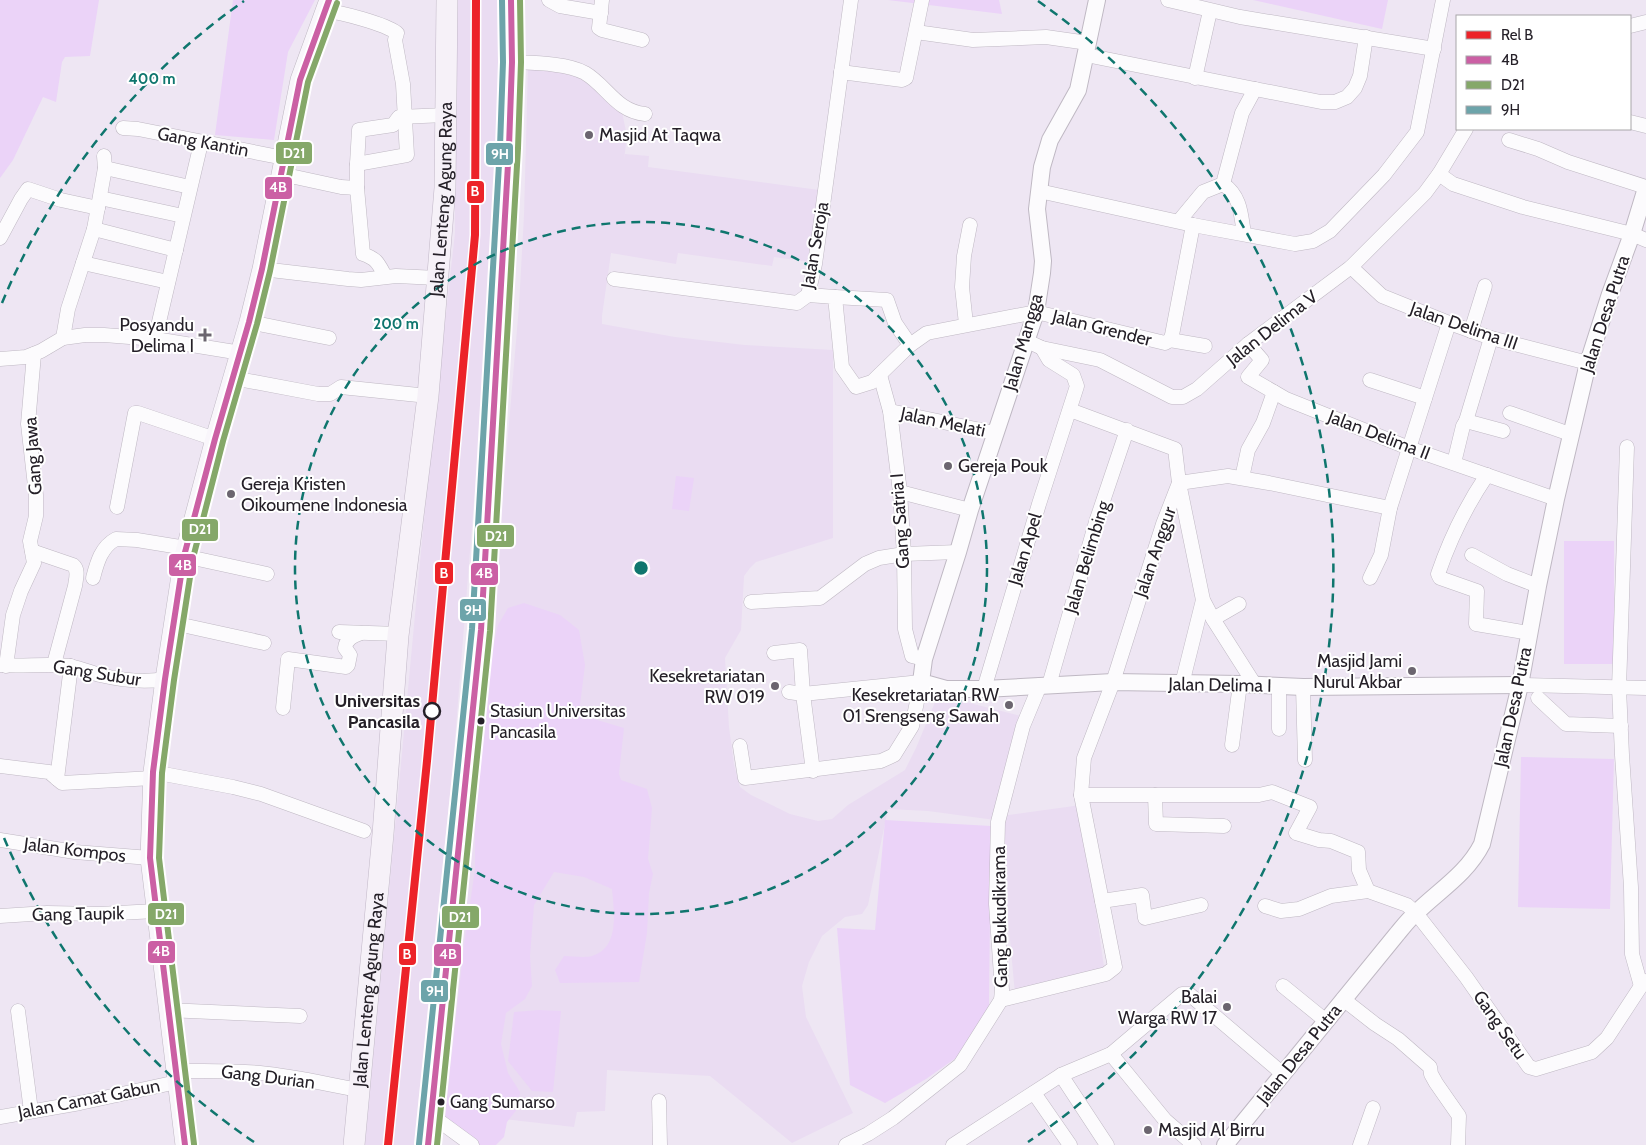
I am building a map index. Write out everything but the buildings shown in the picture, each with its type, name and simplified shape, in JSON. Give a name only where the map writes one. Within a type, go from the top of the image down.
[{"type":"main road","name":"Jalan Lenteng Agung Raya","points":[[354,1145],[374,832],[428,396],[438,278],[445,188],[447,0]]},
{"type":"main road","points":[[428,1145],[481,630],[509,147],[512,62],[511,0]]},
{"type":"main road","points":[[185,1145],[150,858],[165,679],[185,552],[215,439],[241,353],[262,270],[300,80],[327,5]]},
{"type":"street","points":[[549,0],[560,6],[601,6],[599,26],[602,30],[642,40]]},
{"type":"street","name":"Jalan Seroja","points":[[614,279],[797,302],[808,295],[815,264],[851,0]]},
{"type":"street","points":[[841,72],[902,80],[906,78],[922,0]]},
{"type":"street","name":"Jalan Mangga","points":[[921,682],[924,659],[995,433],[1034,345],[1036,312],[1042,273],[1037,209],[1042,166],[1050,140],[1078,90],[1097,0]]},
{"type":"street","points":[[1168,0],[1240,18],[1434,49]]},
{"type":"street","points":[[1039,191],[1186,223],[1295,244],[1313,241],[1330,231],[1384,175],[1417,132],[1443,0]]},
{"type":"street","points":[[327,5],[341,14],[396,32],[395,38],[403,84],[406,155],[357,164]]},
{"type":"street","points":[[1195,78],[1210,11]]},
{"type":"street","points":[[1631,26],[1646,22]]},
{"type":"street","points":[[916,32],[973,40],[1046,36],[1195,78],[1321,102],[1335,102],[1346,97],[1355,88],[1360,76],[1366,37]]},
{"type":"street","points":[[512,62],[573,68],[585,73],[624,108],[645,114]]},
{"type":"street","points":[[1223,184],[1242,114],[1254,89]]},
{"type":"street","points":[[385,276],[374,259],[363,254],[357,193],[359,130],[393,125],[399,117],[404,116],[446,115]]},
{"type":"street","points":[[1631,122],[1646,126]]},
{"type":"street","name":"Gang Kantin","points":[[123,128],[201,143],[282,166],[357,193]]},
{"type":"street","name":"Jalan Delima V","points":[[1034,345],[1100,360],[1172,398],[1183,397],[1197,389],[1248,344],[1351,267],[1425,193],[1439,174],[1465,130]]},
{"type":"street","points":[[1509,140],[1646,188]]},
{"type":"street","points":[[155,339],[201,143]]},
{"type":"street","points":[[63,338],[68,309],[94,229],[105,162],[190,187]]},
{"type":"street","points":[[1439,174],[1453,184],[1523,207],[1639,237]]},
{"type":"street","points":[[1223,184],[1228,187],[1240,203],[1244,234]]},
{"type":"street","points":[[1186,223],[1203,192],[1223,184]]},
{"type":"street","name":"Jalan Desa Putra","points":[[1225,1145],[1397,934],[1413,916],[1446,888],[1475,858],[1482,844],[1520,685],[1538,586],[1570,434],[1588,363],[1610,294],[1639,237],[1646,188]]},
{"type":"street","points":[[0,238],[28,189],[61,200],[99,203],[183,216]]},
{"type":"street","name":"Jalan Grender","points":[[1036,312],[1165,343],[1170,340],[1186,223]]},
{"type":"street","points":[[966,324],[962,287],[964,256],[970,225]]},
{"type":"street","points":[[94,229],[176,250]]},
{"type":"street","points":[[83,263],[168,282]]},
{"type":"street","name":"Jalan Delima III","points":[[1351,267],[1382,296],[1448,323],[1491,338],[1588,363]]},
{"type":"street","points":[[262,270],[361,280],[385,276],[438,278]]},
{"type":"street","points":[[1470,331],[1485,286]]},
{"type":"street","points":[[808,295],[887,300],[895,323],[910,344]]},
{"type":"street","points":[[835,297],[842,367],[856,387],[872,382],[910,344],[927,332],[1036,312]]},
{"type":"street","points":[[249,322],[329,338]]},
{"type":"street","points":[[1370,578],[1381,555],[1390,508],[1448,323]]},
{"type":"street","points":[[0,359],[18,358],[34,354],[63,338],[104,335],[155,339],[241,353]]},
{"type":"street","points":[[1454,463],[1463,426],[1466,422],[1491,338]]},
{"type":"street","points":[[1170,340],[1205,346]]},
{"type":"street","name":"Jalan Delima II","points":[[1248,344],[1262,360],[1248,377],[1286,399],[1409,448],[1556,499]]},
{"type":"street","name":"Jalan Apel","points":[[984,689],[1039,504],[1077,386],[1073,375],[1049,360],[1034,345]]},
{"type":"street","name":"Gang Jawa","points":[[3,665],[13,615],[21,591],[34,563],[30,541],[36,516],[36,495],[28,424],[34,354]]},
{"type":"street","name":"Gang Satria I","points":[[880,375],[890,411],[900,492],[904,554],[905,629],[912,656],[924,659]]},
{"type":"street","points":[[233,378],[318,394],[330,394],[341,387],[428,396]]},
{"type":"street","points":[[1370,380],[1425,398]]},
{"type":"street","points":[[1242,478],[1248,450],[1263,423],[1274,392]]},
{"type":"street","points":[[1070,410],[1175,449],[1203,600],[1248,684],[1232,745]]},
{"type":"street","name":"Jalan Melati","points":[[890,411],[995,433]]},
{"type":"street","points":[[117,507],[135,413],[215,439]]},
{"type":"street","points":[[1510,413],[1570,434]]},
{"type":"street","points":[[1466,422],[1503,432]]},
{"type":"street","name":"Jalan Belimbing","points":[[1045,685],[1127,430]]},
{"type":"street","points":[[1628,447],[1619,688],[1631,887],[1632,954],[1644,983]]},
{"type":"street","points":[[1488,475],[1475,492],[1450,539],[1438,574],[1440,578],[1476,591],[1476,624],[1529,633]]},
{"type":"street","points":[[1180,483],[1228,476],[1390,508]]},
{"type":"street","name":"Jalan Anggur","points":[[1001,1000],[1106,974],[1115,968],[1081,795],[1084,758],[1113,682],[1163,524],[1180,483]]},
{"type":"street","points":[[900,492],[970,510]]},
{"type":"street","points":[[93,578],[100,556],[106,547],[116,539],[137,540],[267,574]]},
{"type":"street","points":[[32,551],[73,565],[76,567],[77,572],[54,664]]},
{"type":"street","points":[[751,602],[820,598],[865,564],[879,558],[904,554],[958,552]]},
{"type":"street","points":[[1472,555],[1507,574],[1538,586]]},
{"type":"street","points":[[1182,684],[1203,600]]},
{"type":"street","points":[[1213,619],[1238,604]]},
{"type":"street","points":[[173,623],[264,643]]},
{"type":"street","points":[[339,632],[398,635]]},
{"type":"street","points":[[283,708],[288,659],[346,667],[350,655],[345,648],[346,643],[353,636],[361,634]]},
{"type":"street","points":[[774,653],[800,650],[796,693],[813,771]]},
{"type":"street","name":"Gang Subur","points":[[3,665],[54,664],[71,666],[97,674],[131,680],[149,682],[165,679]]},
{"type":"street","points":[[57,779],[71,666]]},
{"type":"street","points":[[740,746],[745,778],[881,762],[894,755],[912,726],[921,682],[796,693]]},
{"type":"street","name":"Jalan Delima I","points":[[921,682],[946,689],[984,689],[1113,682],[1248,684],[1303,688],[1520,685]]},
{"type":"street","name":"Gang Bukudikrama","points":[[846,1145],[872,1141],[892,1118],[960,1065],[1001,1000],[1002,990],[996,904],[998,822],[1022,726],[1045,685]]},
{"type":"street","points":[[1520,685],[1646,688]]},
{"type":"street","points":[[1279,686],[1279,729]]},
{"type":"street","points":[[1303,688],[1305,760]]},
{"type":"street","points":[[1538,698],[1566,724],[1621,726]]},
{"type":"street","points":[[0,766],[49,772],[62,783],[157,775],[233,787],[262,794],[374,832]]},
{"type":"street","points":[[1081,795],[1259,795],[1272,792],[1310,807],[1296,833],[1319,840],[1331,841],[1358,852],[1359,870],[1368,891]]},
{"type":"street","points":[[1155,795],[1156,824],[1224,826]]},
{"type":"street","name":"Jalan Kompos","points":[[0,840],[75,852],[150,858]]},
{"type":"street","points":[[1265,906],[1281,911],[1299,909],[1331,896],[1368,891],[1407,905],[1413,916]]},
{"type":"street","points":[[1102,902],[1142,896],[1145,918],[1201,905]]},
{"type":"street","name":"Gang Taupik","points":[[0,916],[156,911]]},
{"type":"street","name":"Gang Setu","points":[[1413,916],[1466,977],[1529,1068],[1536,1069],[1592,1052],[1607,1038],[1644,983]]},
{"type":"street","points":[[1282,986],[1326,1021]]},
{"type":"street","points":[[953,1145],[971,1140],[1061,1075],[1111,1054],[1182,994],[1189,994],[1283,1074]]},
{"type":"street","points":[[1344,999],[1375,1024],[1398,1039],[1430,1067],[1436,1083],[1458,1116],[1458,1145]]},
{"type":"street","points":[[168,1010],[300,1016]]},
{"type":"street","points":[[20,1011],[33,1111]]},
{"type":"street","points":[[1111,1054],[1165,1120],[1194,1145]]},
{"type":"street","name":"Gang Durian","points":[[176,1076],[219,1070],[259,1072],[359,1090]]},
{"type":"street","points":[[1061,1075],[1107,1145]]},
{"type":"street","name":"Jalan Camat Gabun","points":[[0,1117],[33,1111],[176,1076]]},
{"type":"street","points":[[1034,1093],[1070,1145]]},
{"type":"street","points":[[659,1101],[660,1145]]},
{"type":"street","points":[[1360,1145],[1373,1108]]},
{"type":"street","points":[[431,1115],[472,1145]]},
{"type":"shaded area","points":[[0,0],[99,0],[90,56],[65,57],[62,62],[56,102],[43,97],[13,160],[0,178]]},
{"type":"shaded area","points":[[233,0],[315,0],[288,52],[274,140],[215,135]]},
{"type":"shaded area","points":[[455,0],[497,0],[498,62],[495,236],[453,765],[414,1145],[365,1145],[430,456],[455,233]]},
{"type":"shaded area","points":[[888,0],[999,0],[1002,14]]},
{"type":"shaded area","points":[[1253,0],[1388,0],[1382,29]]},
{"type":"shaded area","points":[[528,66],[582,75],[622,112],[627,136],[624,160],[625,154],[649,156],[648,167],[819,190],[810,262],[774,257],[772,266],[678,253],[676,264],[611,253],[602,316],[602,324],[675,337],[745,345],[833,350],[833,538],[756,562],[750,568],[744,576],[741,630],[725,658],[729,727],[734,765],[740,787],[751,795],[790,814],[818,821],[832,819],[848,805],[905,770],[938,695],[1021,716],[1001,816],[1081,805],[1106,981],[1015,994],[999,818],[995,820],[928,811],[888,809],[868,905],[862,914],[845,917],[822,936],[809,962],[802,986],[806,1017],[853,1113],[792,1143],[710,1076],[607,1070],[605,1111],[577,1112],[574,1127],[442,1112],[455,969],[492,622],[519,306],[524,215]]},
{"type":"shaded area","points":[[676,476],[694,478],[689,511],[672,509]]},
{"type":"shaded area","points":[[1564,541],[1614,541],[1614,664],[1564,664]]},
{"type":"shaded area","points":[[524,603],[560,615],[579,630],[585,665],[580,705],[584,716],[624,728],[619,774],[621,780],[647,789],[652,808],[648,859],[653,874],[649,893],[647,933],[639,982],[560,983],[555,970],[564,956],[592,956],[601,952],[607,945],[613,928],[614,908],[612,889],[584,877],[554,872],[534,905],[530,956],[532,986],[525,999],[506,1013],[501,1044],[508,1073],[520,1092],[518,1108],[507,1122],[504,1137],[496,1145],[475,1145],[466,1140],[445,1116],[464,946],[475,869],[475,810],[492,653],[498,625],[508,608]]},
{"type":"shaded area","points":[[1521,757],[1614,759],[1610,909],[1518,907]]},
{"type":"shaded area","points":[[885,820],[991,826],[989,1005],[984,1019],[963,1053],[926,1079],[885,1103],[850,1085],[837,928],[875,930]]},
{"type":"shaded area","points":[[561,1011],[553,1092],[532,1091],[508,1061],[514,1012]]},
{"type":"rail line","name":"B","points":[[388,1145],[427,761],[475,235],[476,0]]},
{"type":"transit line","name":"4B","points":[[185,1145],[150,858],[153,772],[184,556],[262,269],[300,80],[329,0]]},
{"type":"transit line","name":"9H","points":[[419,1144],[472,629],[500,147],[503,62],[502,0]]},
{"type":"transit line","name":"4B","points":[[428,1145],[481,630],[509,147],[512,62],[511,0]]},
{"type":"transit line","name":"D21","points":[[437,1145],[490,631],[518,148],[521,62],[520,0]]},
{"type":"transit line","name":"D21","points":[[194,1144],[159,858],[162,773],[193,558],[270,271],[308,82],[337,3]]},
{"type":"place","name":"Masjid At Taqwa","points":[[589,135]]},
{"type":"place","name":"Posyandu Delima I","points":[[205,335]]},
{"type":"place","name":"Gereja Pouk","points":[[948,466]]},
{"type":"place","name":"Gereja Kristen Oikoumene Indonesia","points":[[231,494]]},
{"type":"place","name":"Masjid Jami Nurul Akbar","points":[[1412,671]]},
{"type":"place","name":"Kesekretariatan RW 019","points":[[775,686]]},
{"type":"place","name":"Kesekretariatan RW 01 Srengseng Sawah","points":[[1009,705]]},
{"type":"place","name":"Universitas Pancasila","points":[[432,711]]},
{"type":"place","name":"Stasiun Universitas Pancasila","points":[[481,721]]},
{"type":"place","name":"Balai Warga RW 17","points":[[1227,1007]]},
{"type":"place","name":"Gang Sumarso","points":[[441,1102]]},
{"type":"place","name":"Masjid Al Birru","points":[[1148,1130]]}]
